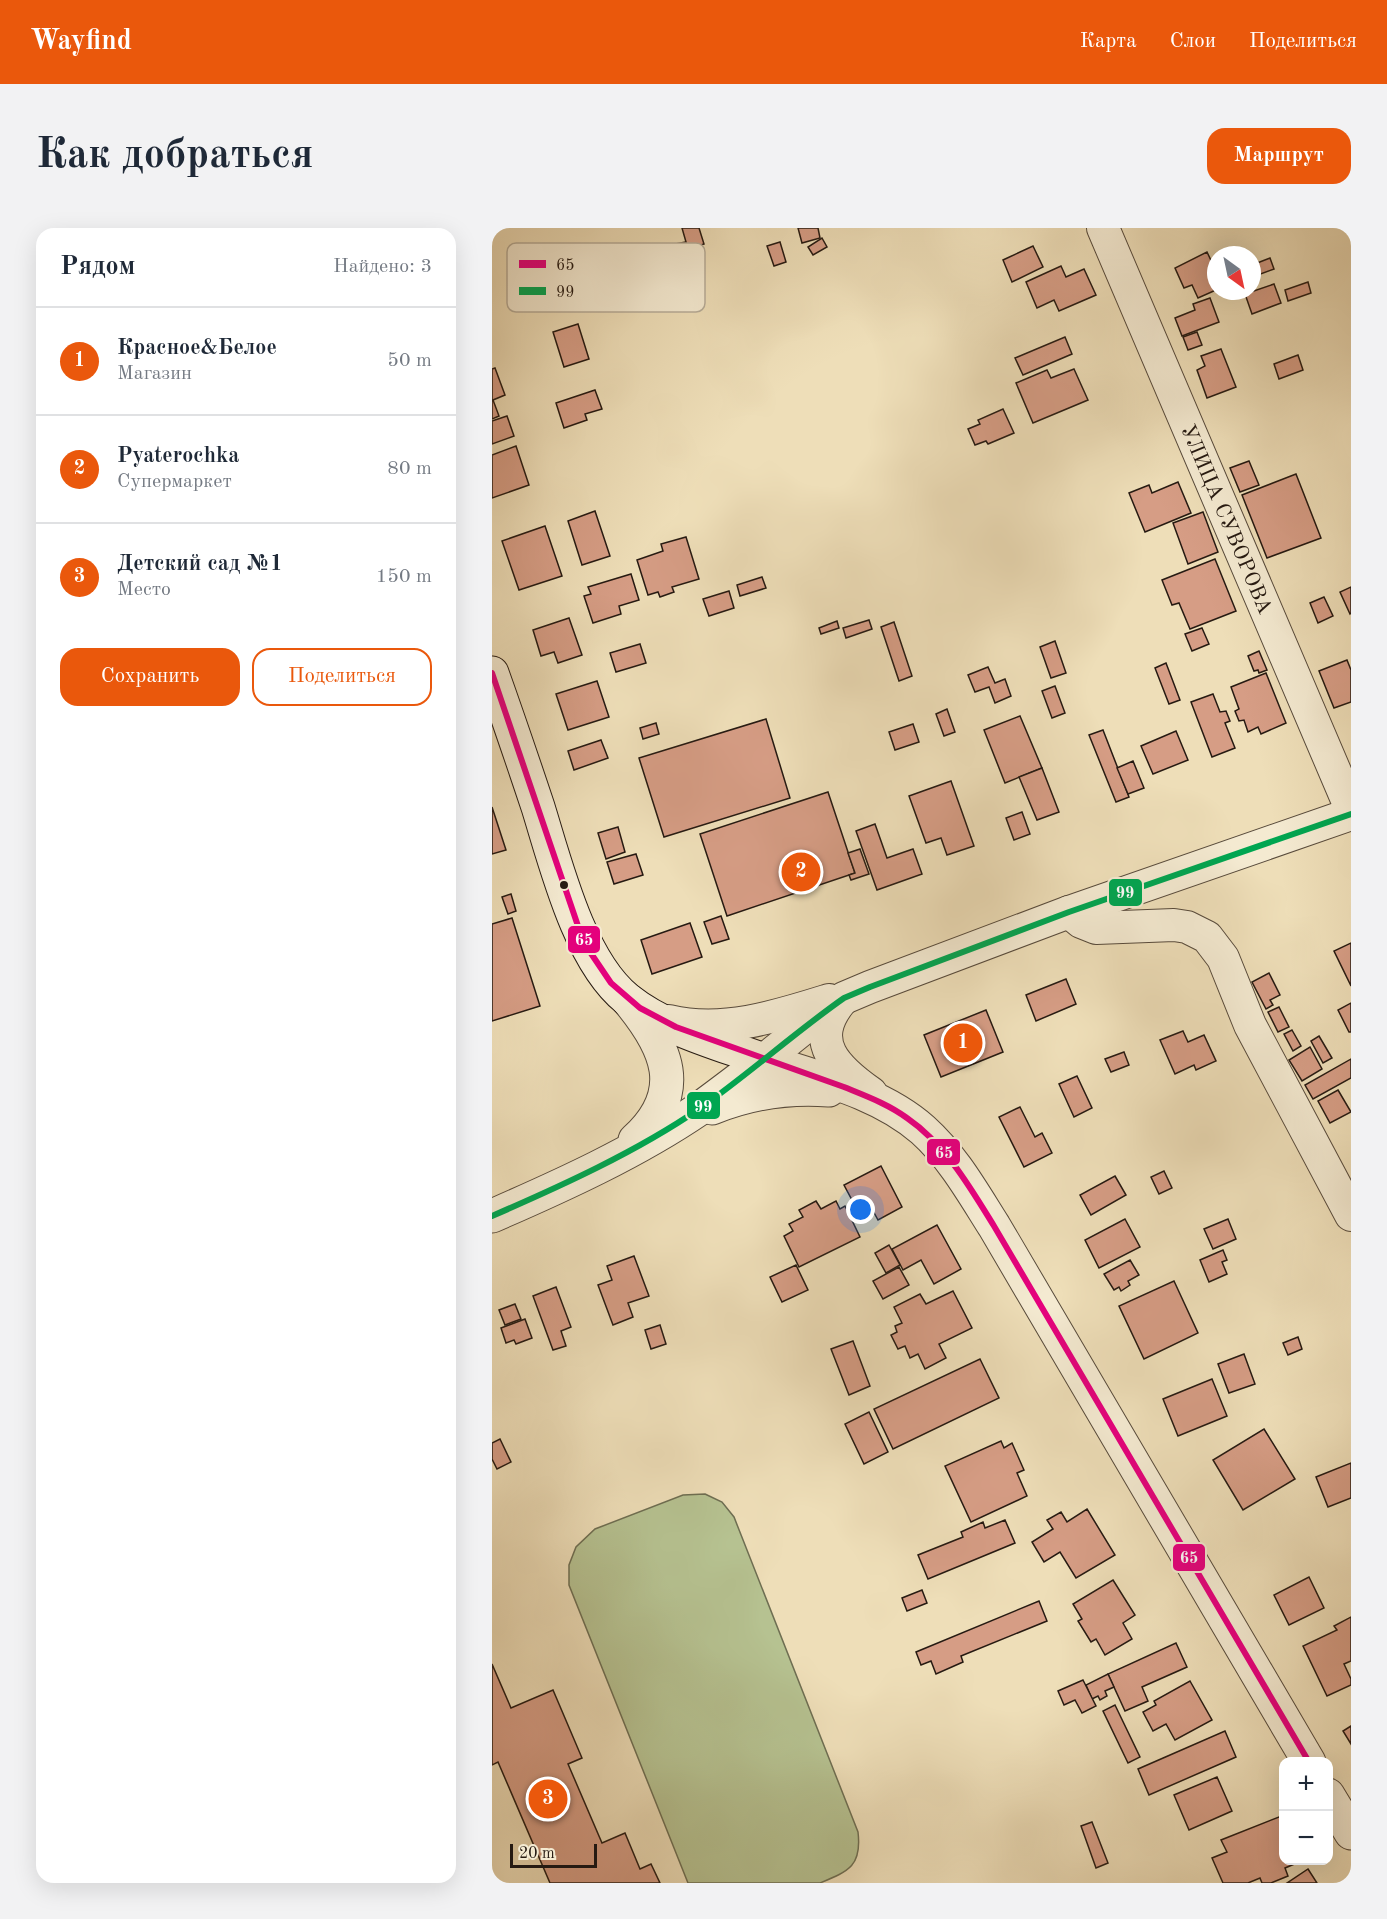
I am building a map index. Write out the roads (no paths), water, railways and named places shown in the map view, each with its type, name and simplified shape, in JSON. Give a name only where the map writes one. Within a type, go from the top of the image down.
[{"type":"street","name":"УЛИЦА СУВОРОВА","points":[[1103,228],[1351,812]]},
{"type":"street","points":[[492,673],[578,926],[588,949],[611,983],[647,1025],[662,1052],[667,1078],[666,1092],[661,1106],[653,1120],[627,1147],[605,1163]]},
{"type":"street","points":[[656,1018],[678,1023],[743,1023],[857,993],[1070,912],[1351,812]]},
{"type":"street","points":[[1070,912],[1081,922],[1096,928],[1174,925],[1187,927],[1207,937],[1229,970],[1250,1025],[1351,1215]]},
{"type":"street","points":[[492,1216],[580,1176],[667,1129],[764,1060],[825,1011],[857,993]]},
{"type":"street","points":[[857,993],[834,1010],[828,1021],[825,1033],[830,1053],[842,1070],[882,1103],[915,1124],[935,1143],[972,1190],[1307,1757]]},
{"type":"street","points":[[626,998],[656,1018],[676,1027],[844,1087],[882,1103]]},
{"type":"street","points":[[667,1129],[724,1104],[746,1097],[776,1092],[826,1090],[882,1103]]},
{"type":"street","points":[[1333,1802],[1351,1833]]},
{"type":"place","name":"Pyaterochka","points":[[801,872]]},
{"type":"place","name":"Красное&Белое","points":[[963,1043]]},
{"type":"place","name":"Детский сад №1","points":[[548,1799]]}]
